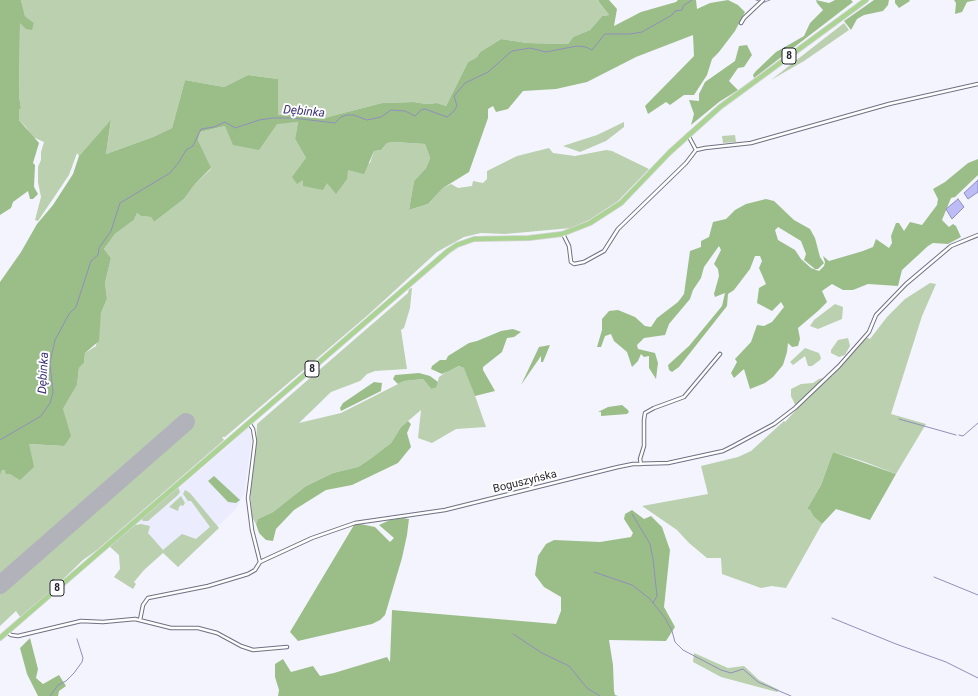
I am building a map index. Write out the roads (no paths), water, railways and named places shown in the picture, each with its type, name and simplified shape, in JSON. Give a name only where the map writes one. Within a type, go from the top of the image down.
[{"type":"highway","name":"8","points":[[0,638],[248,422],[452,248],[465,241],[482,238],[529,238],[563,234],[580,228],[621,203],[688,135],[724,104],[866,0]]},
{"type":"street","points":[[741,23],[762,0]]},
{"type":"street","points":[[563,234],[569,246],[572,262],[574,264],[584,262],[602,253],[607,248],[618,229],[686,163],[696,150],[751,144],[889,104],[978,84]]},
{"type":"street","points":[[688,135],[696,150]]},
{"type":"street","name":"Boguszyńska","points":[[140,620],[146,599],[227,580],[255,570],[260,562],[312,538],[348,525],[445,510],[618,467],[668,462],[723,451],[774,424],[795,408],[828,377],[868,332],[876,315],[906,284],[952,246],[978,235]]},
{"type":"street","points":[[641,464],[640,459],[644,446],[645,413],[654,408],[684,397],[720,354]]},
{"type":"street","points":[[248,422],[252,429],[254,441],[248,498],[252,530],[260,562]]},
{"type":"street","points":[[7,632],[11,635],[18,636],[82,621],[103,622],[118,619],[140,620],[171,628],[198,628],[217,632],[241,646],[253,650],[287,647]]},
{"type":"water","points":[[978,180],[978,192],[968,199],[964,193]]},
{"type":"water","points":[[958,199],[964,207],[952,219],[946,209]]},
{"type":"waterway","name":"Dębinka","points":[[0,440],[41,416],[50,403],[53,393],[50,363],[55,340],[69,314],[76,307],[91,261],[98,255],[99,248],[111,231],[120,203],[170,173],[186,150],[193,146],[201,129],[214,127],[225,122],[235,128],[259,120],[272,118],[293,118],[335,123],[341,117],[346,115],[354,115],[367,120],[381,117],[391,110],[405,111],[415,116],[421,110],[425,109],[447,117],[457,106],[454,96],[465,83],[488,72],[512,51],[530,48],[546,52],[577,46],[586,47],[592,50],[605,34],[630,34],[642,32],[672,15],[675,11],[682,10],[683,6],[692,0]]},
{"type":"waterway","name":"Dębinka","points":[[762,3],[770,0]]},
{"type":"waterway","points":[[899,419],[956,435]]},
{"type":"waterway","points":[[959,435],[963,436],[978,423]]},
{"type":"waterway","points":[[632,514],[650,544],[657,596],[653,603]]},
{"type":"waterway","points":[[594,572],[632,585],[650,599],[665,618],[672,631],[675,642],[683,650],[721,670],[731,673],[743,669],[758,682],[791,696]]},
{"type":"waterway","points":[[934,577],[978,595]]},
{"type":"waterway","points":[[832,618],[896,644],[946,662],[978,678]]},
{"type":"waterway","points":[[513,634],[542,653],[569,666],[587,688],[600,696]]},
{"type":"waterway","points":[[50,696],[58,685],[66,681],[82,662],[83,658],[77,639]]}]
